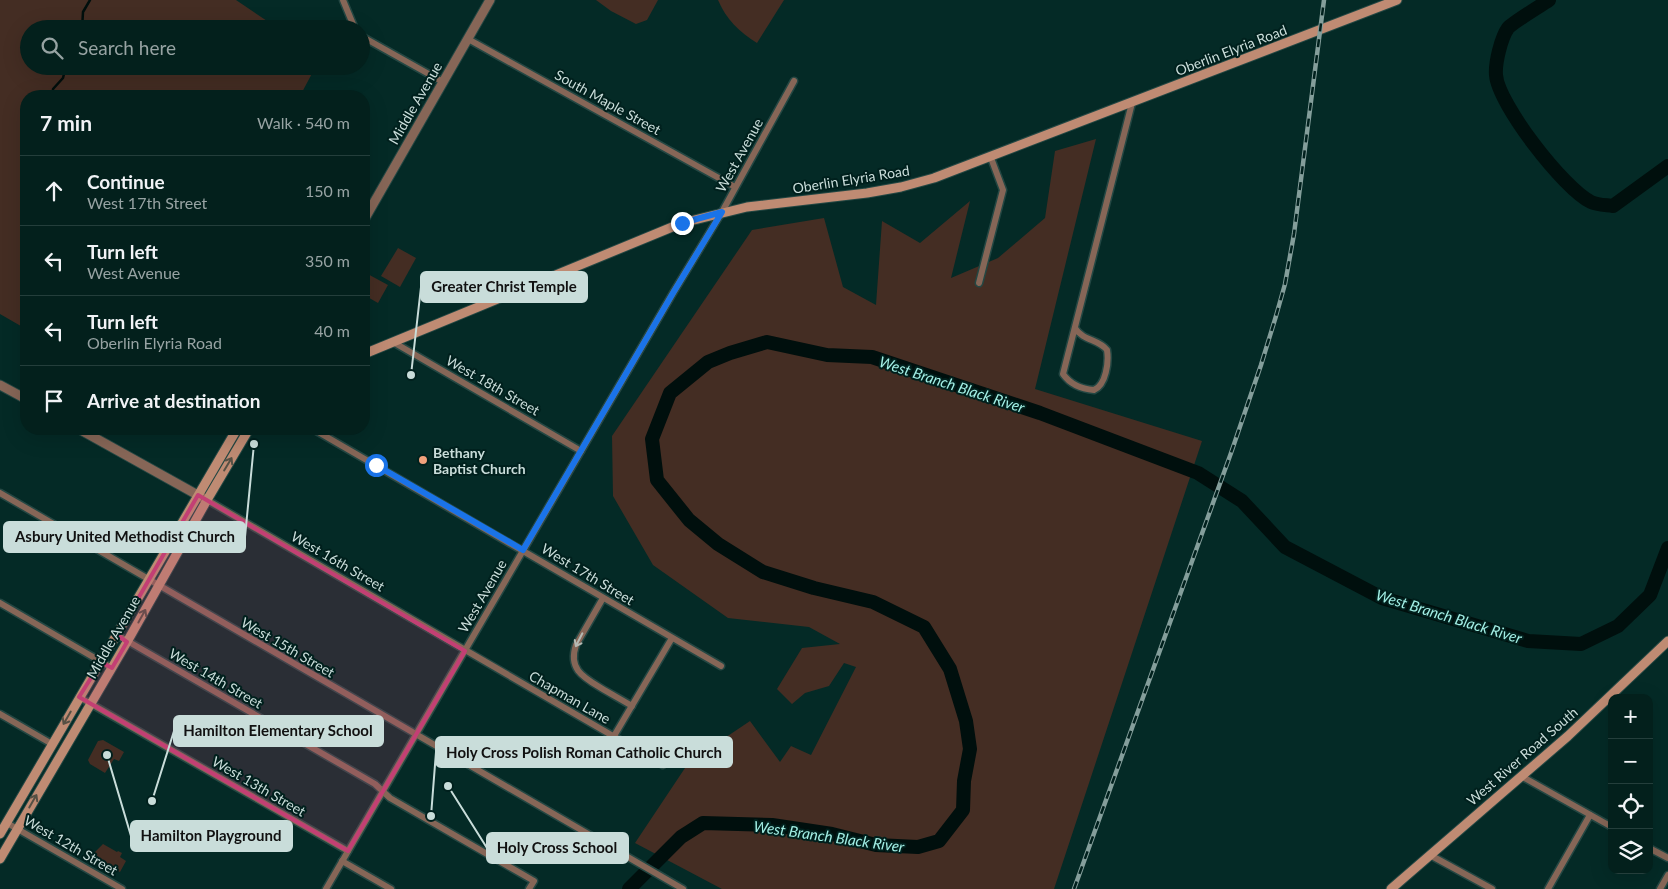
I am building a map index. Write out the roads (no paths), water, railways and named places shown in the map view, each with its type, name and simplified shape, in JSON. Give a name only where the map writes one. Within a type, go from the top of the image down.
[{"type":"main road","name":"Oberlin Elyria Road","points":[[370,351],[682,223],[748,207],[867,193],[901,187],[934,178],[991,158],[1397,0]]},
{"type":"main road","name":"Middle Avenue","points":[[0,834],[233,435]]},
{"type":"main road","name":"Middle Avenue","points":[[1,854],[112,668],[206,500],[245,435]]},
{"type":"main road","name":"West River Road South","points":[[1390,889],[1568,736],[1668,641]]},
{"type":"street","points":[[344,0],[352,20]]},
{"type":"street","name":"Middle Avenue","points":[[370,210],[490,0]]},
{"type":"street","name":"South Maple Street","points":[[468,39],[735,187]]},
{"type":"street","points":[[370,41],[443,82]]},
{"type":"street","name":"West Avenue","points":[[326,889],[581,450],[722,212],[794,81]]},
{"type":"street","points":[[1061,382],[1132,103]]},
{"type":"street","points":[[979,283],[1003,190],[991,158]]},
{"type":"street","points":[[1063,374],[1074,385],[1094,390],[1101,384],[1106,369],[1108,355],[1105,347],[1079,334],[1075,328]]},
{"type":"street","name":"West 18th Street","points":[[392,342],[581,450]]},
{"type":"street","points":[[0,385],[20,396]]},
{"type":"street","name":"West 16th Street","points":[[90,435],[198,495],[464,651]]},
{"type":"street","name":"West 17th Street","points":[[323,435],[720,666]]},
{"type":"street","name":"West 15th Street","points":[[0,494],[683,889]]},
{"type":"street","points":[[603,598],[576,645],[574,664],[585,679],[632,706]]},
{"type":"street","points":[[0,603],[112,668]]},
{"type":"street","name":"West 14th Street","points":[[117,635],[375,784],[390,798],[534,881],[529,889]]},
{"type":"street","points":[[614,736],[672,638]]},
{"type":"street","name":"Chapman Lane","points":[[464,651],[663,766]]},
{"type":"street","name":"West 13th Street","points":[[79,697],[348,852]]},
{"type":"street","points":[[0,714],[52,744]]},
{"type":"street","points":[[1521,776],[1608,825]]},
{"type":"street","points":[[1548,889],[1590,815]]},
{"type":"street","name":"West 12th Street","points":[[7,823],[122,889]]},
{"type":"street","points":[[1653,850],[1668,858]]},
{"type":"street","points":[[1430,855],[1492,889]]},
{"type":"street","points":[[342,861],[390,889]]},
{"type":"street","points":[[1660,889],[1668,876]]},
{"type":"waterway","points":[[83,20],[83,12],[90,0]]},
{"type":"waterway","name":"West Branch Black River","points":[[1549,0],[1508,28],[1505,32],[1496,64],[1496,75],[1508,105],[1534,144],[1565,181],[1579,194],[1591,202],[1599,204],[1613,206],[1668,166]]},
{"type":"waterway","points":[[53,90],[64,75]]},
{"type":"waterway","name":"West Branch Black River","points":[[629,889],[681,837],[703,823],[772,825],[832,834],[876,845],[918,847],[939,841],[963,810],[964,781],[970,749],[966,721],[950,669],[924,627],[873,602],[814,588],[763,572],[718,544],[689,520],[657,480],[652,439],[670,393],[708,362],[730,353],[767,342],[827,355],[872,357],[1040,413],[1198,473],[1242,501],[1285,547],[1382,598],[1528,641],[1581,644],[1618,626],[1650,595],[1668,548]]},
{"type":"railway","points":[[1074,889],[1231,453],[1261,365],[1285,284],[1294,234],[1324,0]]},
{"type":"place","name":"Greater Christ Temple","points":[[411,375]]},
{"type":"place","name":"Asbury United Methodist Church","points":[[254,444]]},
{"type":"place","name":"Bethany Baptist Church","points":[[423,460]]},
{"type":"place","name":"Hamilton Playground","points":[[107,755]]},
{"type":"place","name":"Holy Cross School","points":[[448,786]]},
{"type":"place","name":"Hamilton Elementary School","points":[[152,801]]},
{"type":"place","name":"Holy Cross Polish Roman Catholic Church","points":[[431,816]]}]
